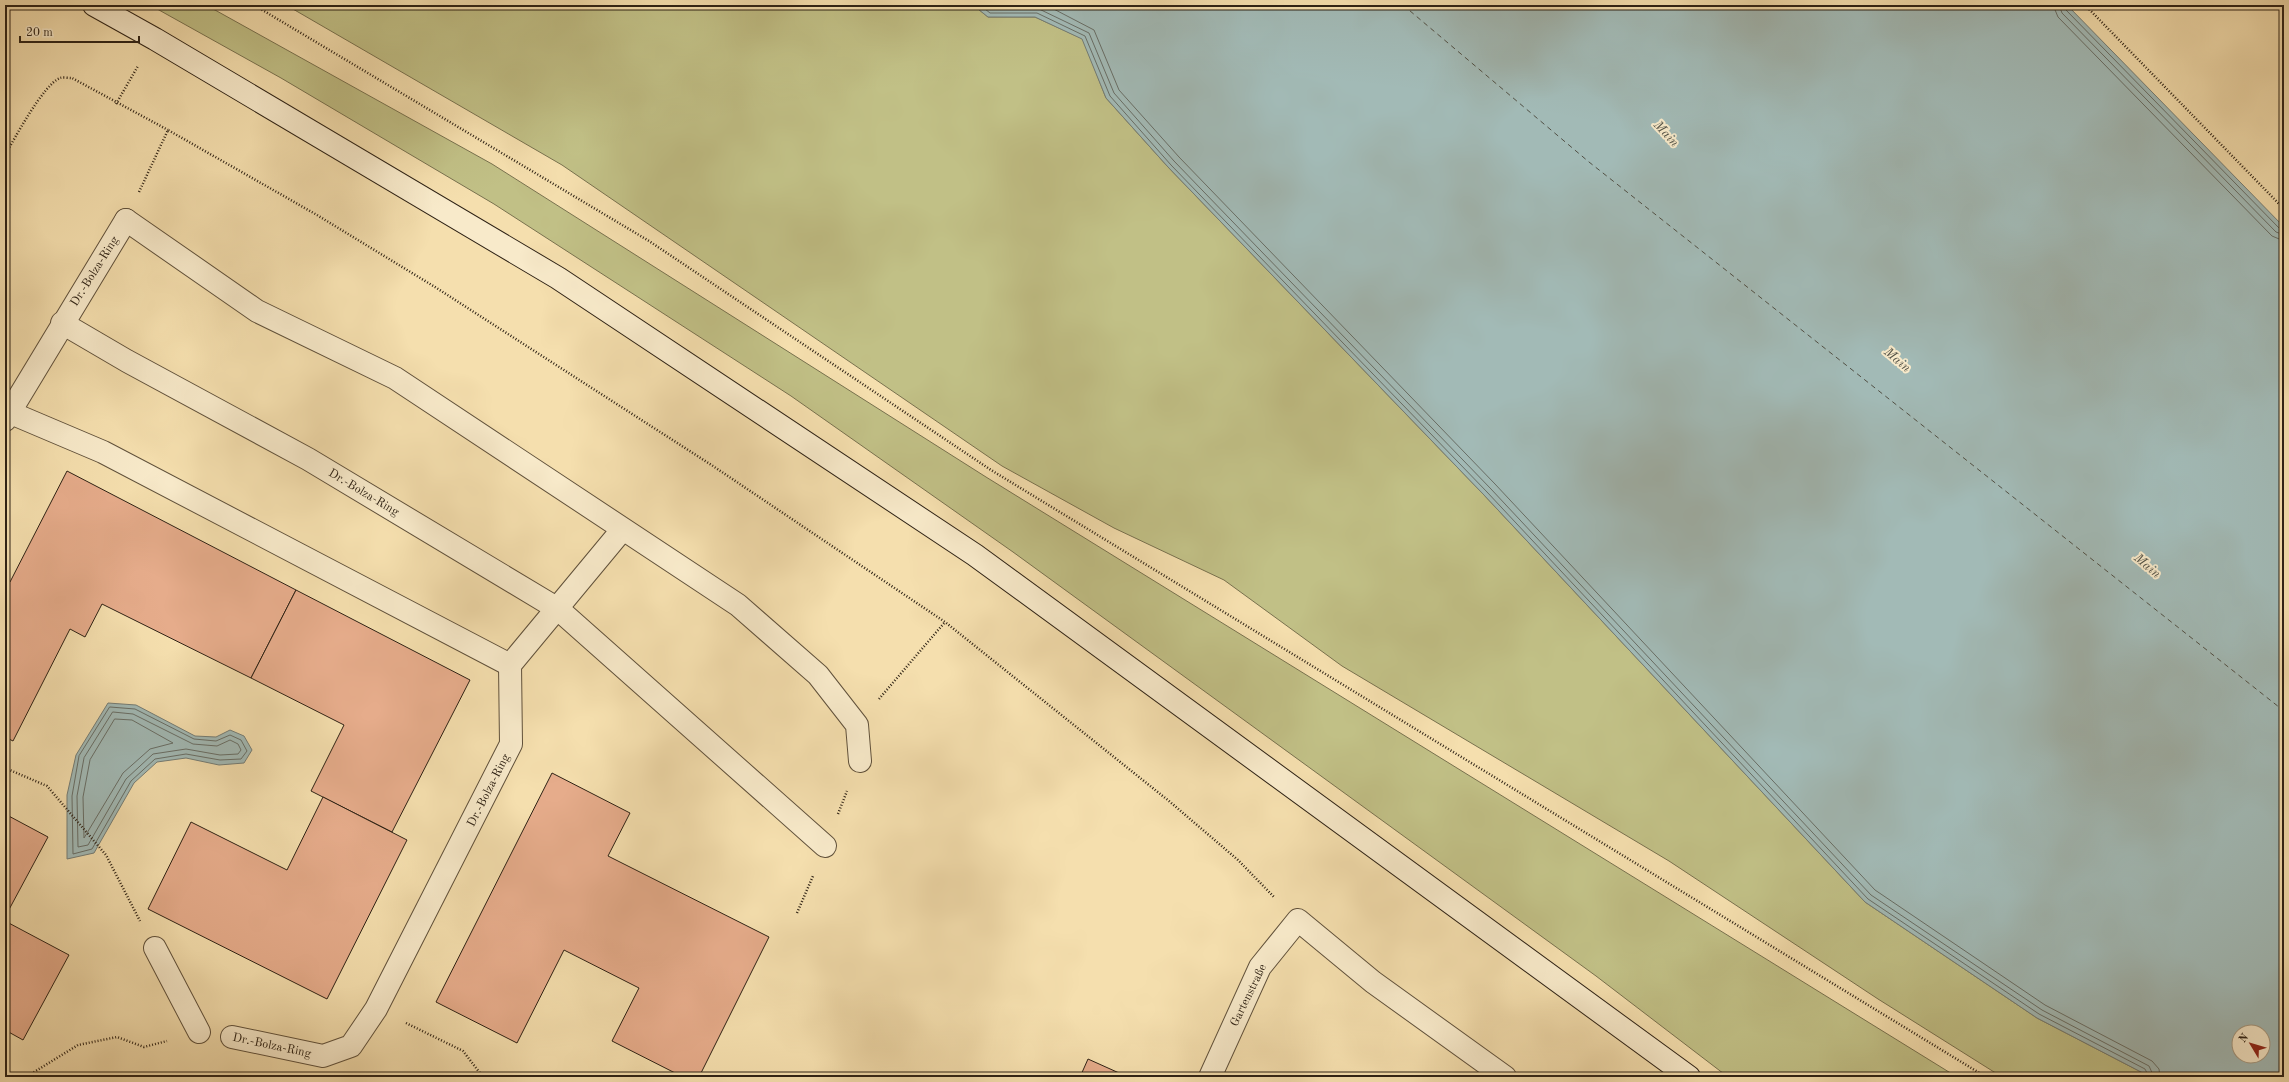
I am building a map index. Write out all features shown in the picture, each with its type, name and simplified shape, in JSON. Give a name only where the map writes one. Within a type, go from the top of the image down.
[{"type":"main road","points":[[94,5],[155,39],[558,278],[975,555],[1689,1077]]},
{"type":"main road","points":[[126,220],[257,311],[395,378],[505,449],[622,530],[738,605],[779,639],[818,675],[856,725],[860,761]]},
{"type":"main road","name":"Dr.-Bolza-Ring","points":[[8,417],[62,323],[126,220]]},
{"type":"main road","name":"Dr.-Bolza-Ring","points":[[62,323],[127,361],[308,459],[558,609],[825,846]]},
{"type":"main road","points":[[8,417],[104,452],[510,665],[622,530]]},
{"type":"main road","name":"Dr.-Bolza-Ring","points":[[232,1037],[323,1056],[351,1046],[376,1009],[511,744],[510,665]]},
{"type":"main road","points":[[1298,920],[1373,982],[1505,1077]]},
{"type":"main road","name":"Gartenstraße","points":[[1210,1077],[1260,967],[1298,920]]},
{"type":"main road","points":[[155,948],[199,1032]]},
{"type":"path","points":[[254,5],[649,241],[991,470],[1986,1077]]},
{"type":"path","points":[[2085,5],[2284,209]]},
{"type":"path","points":[[5,155],[25,121],[49,87],[60,78],[72,78],[116,104],[168,130],[317,215],[435,287],[713,466],[945,622],[1169,801],[1238,860],[1298,920]]},
{"type":"path","points":[[126,220],[168,130]]},
{"type":"path","points":[[856,725],[945,622]]},
{"type":"path","points":[[5,768],[47,786],[106,855],[155,948]]},
{"type":"path","points":[[376,1009],[463,1051],[483,1077]]},
{"type":"path","points":[[26,1077],[78,1045],[117,1037],[144,1047],[199,1032]]},
{"type":"shaded area","points":[[150,5],[206,5],[492,164],[986,477],[1957,1077],[1728,1077],[1596,976],[1013,552],[791,396],[494,204],[281,78]]},
{"type":"shaded area","points":[[286,5],[973,5],[988,17],[1035,17],[1083,39],[1106,98],[1168,167],[1484,495],[1865,902],[2037,1018],[2143,1073],[2146,1077],[2002,1077],[1878,999],[1669,861],[1342,666],[1224,580],[1114,528],[1002,466],[562,165]]},
{"type":"water","name":"Main","points":[[973,5],[2067,5],[2284,227],[2284,1077],[2146,1077],[2143,1073],[2037,1018],[1865,902],[1484,495],[1168,167],[1106,98],[1082,39],[1035,17],[988,17]]},
{"type":"water","points":[[108,703],[136,705],[195,736],[216,737],[230,730],[244,736],[252,750],[244,763],[219,765],[186,758],[157,762],[134,783],[94,853],[67,859],[67,795],[76,755]]},
{"type":"building","points":[[67,471],[296,590],[251,678],[102,604],[85,637],[70,629],[13,741],[5,737],[5,579],[10,582]]},
{"type":"building","points":[[296,590],[470,680],[392,832],[311,791],[344,725],[251,678]]},
{"type":"building","points":[[552,773],[630,813],[608,856],[769,937],[699,1077],[683,1077],[612,1041],[639,988],[564,950],[517,1043],[436,1002]]},
{"type":"building","points":[[323,797],[407,840],[327,999],[148,909],[191,822],[287,870]]},
{"type":"building","points":[[5,814],[48,837],[5,917]]},
{"type":"building","points":[[5,921],[69,955],[23,1040],[5,1030]]},
{"type":"building","points":[[1088,1059],[1128,1077],[1080,1077]]},
{"type":"ferry route","points":[[1403,5],[1589,162],[2284,711]]}]
